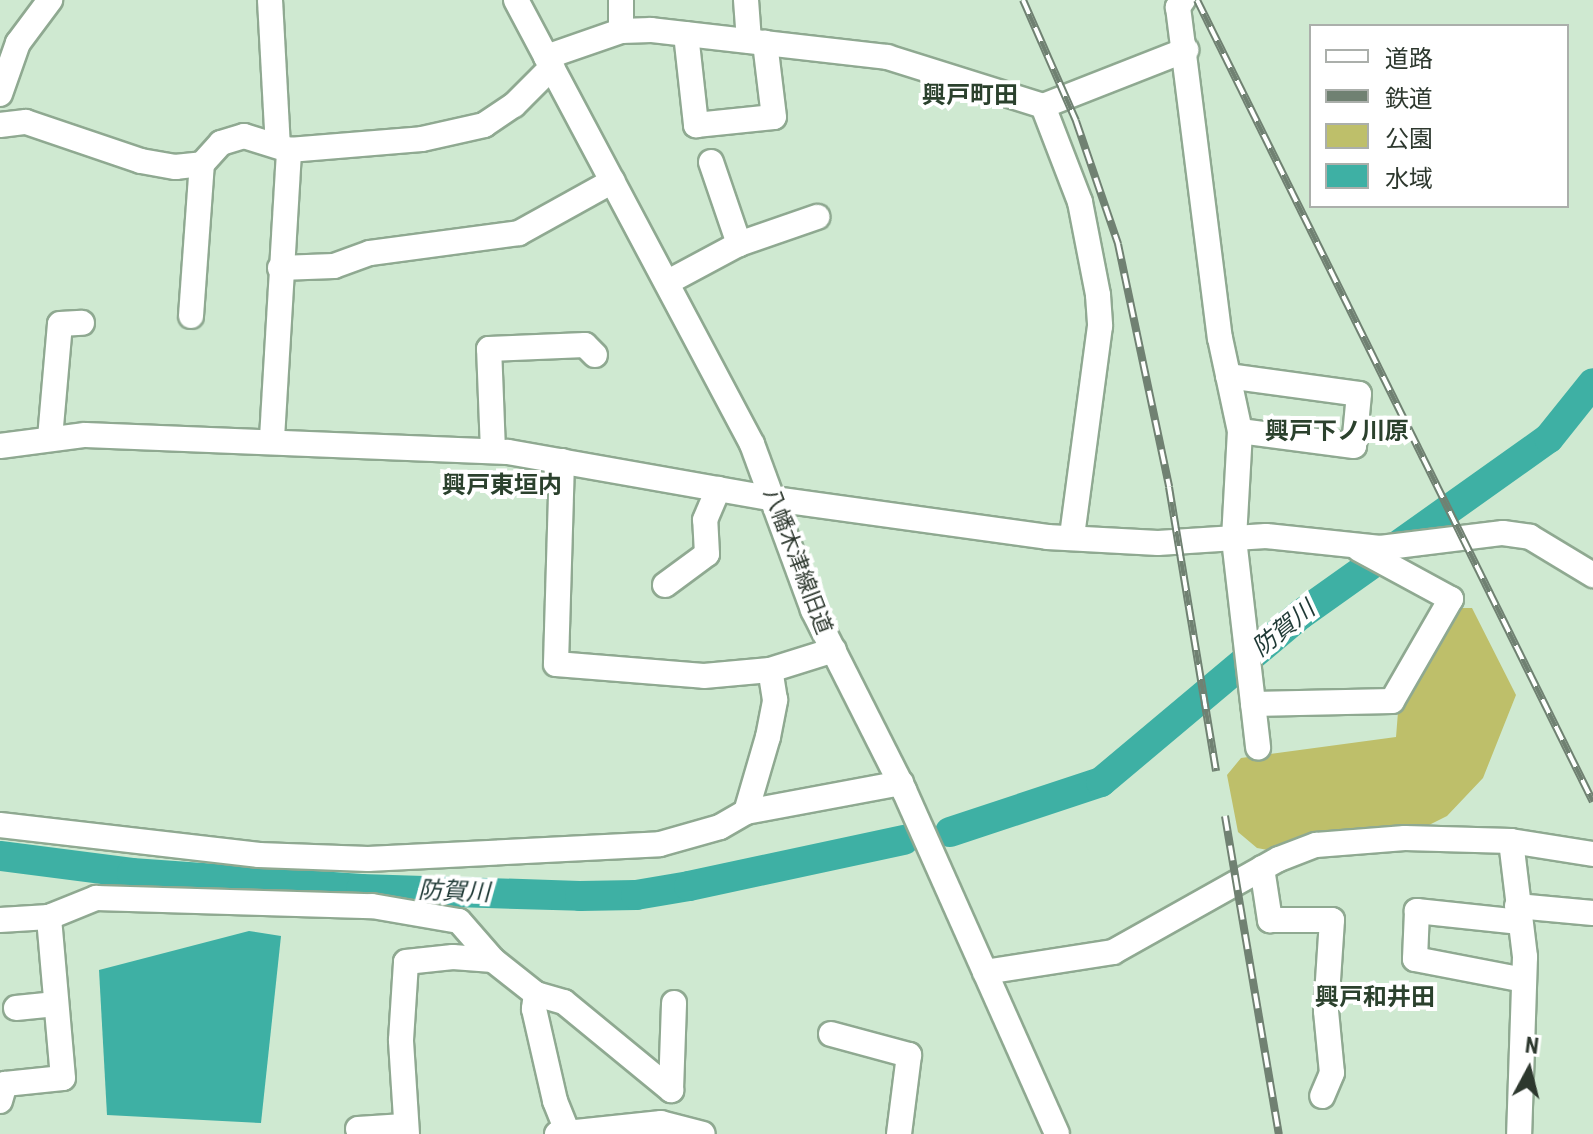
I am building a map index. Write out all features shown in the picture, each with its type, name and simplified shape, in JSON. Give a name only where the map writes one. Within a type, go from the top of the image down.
[{"type":"street","points":[[0,94],[18,43],[50,0]]},
{"type":"street","points":[[270,0],[283,148],[272,438]]},
{"type":"street","name":"八幡木津線旧道","points":[[516,0],[746,431],[774,499],[802,582],[901,783],[1057,1134]]},
{"type":"street","points":[[621,0],[621,31]]},
{"type":"street","points":[[686,34],[696,125],[774,117],[746,0]]},
{"type":"street","points":[[1183,0],[1178,7],[1228,376],[1240,431],[1234,539],[1258,748]]},
{"type":"street","points":[[191,316],[202,164],[221,143],[244,136],[283,148],[422,139],[484,125],[514,105],[549,62],[621,31],[686,34],[887,57],[1043,106],[1186,50]]},
{"type":"street","points":[[1043,106],[1080,202],[1098,295],[1100,326],[1072,537]]},
{"type":"street","points":[[0,125],[26,122],[141,161],[175,167],[202,164]]},
{"type":"street","points":[[711,162],[739,244]]},
{"type":"street","points":[[280,268],[334,266],[370,253],[519,233],[613,181]]},
{"type":"street","points":[[668,282],[739,244],[817,217]]},
{"type":"street","points":[[50,438],[60,324],[82,323]]},
{"type":"street","points":[[493,451],[489,349],[585,345],[595,355]]},
{"type":"street","points":[[1228,376],[1359,394],[1354,446],[1240,431]]},
{"type":"street","points":[[0,446],[50,438],[272,438],[493,451],[774,499],[1072,537],[1158,543],[1266,536],[1352,545],[1414,547],[1503,533],[1530,537],[1591,566]]},
{"type":"street","points":[[562,461],[556,664],[704,676],[770,670],[834,650]]},
{"type":"street","points":[[665,585],[707,554],[705,520],[718,489]]},
{"type":"street","points":[[1253,704],[1392,701],[1451,599],[1352,545]]},
{"type":"street","points":[[746,812],[771,725],[775,700],[770,670]]},
{"type":"street","points":[[0,825],[259,855],[368,859],[660,844],[720,827],[746,812],[901,783]]},
{"type":"street","points":[[985,972],[1113,952],[1262,868],[1316,845],[1405,838],[1511,841],[1589,860]]},
{"type":"street","points":[[1511,841],[1524,980],[1519,1134]]},
{"type":"street","points":[[1262,868],[1270,920],[1332,920],[1326,1011],[1332,1073],[1322,1096]]},
{"type":"street","points":[[0,920],[49,917],[96,898],[372,906],[459,921],[493,960],[536,994],[564,1002],[671,1090],[674,1003]]},
{"type":"street","points":[[1524,980],[1415,959],[1417,911],[1593,913]]},
{"type":"street","points":[[0,1101],[5,1084],[63,1078],[49,917]]},
{"type":"street","points":[[358,1129],[406,1130],[401,1040],[406,962],[453,957],[493,960]]},
{"type":"street","points":[[536,994],[534,1009],[562,1132],[661,1123],[703,1134]]},
{"type":"street","points":[[16,1008],[56,1004]]},
{"type":"street","points":[[831,1034],[909,1055],[899,1134]]},
{"type":"green space","points":[[1457,608],[1472,608],[1516,695],[1483,778],[1447,816],[1427,826],[1307,834],[1273,851],[1257,848],[1238,832],[1227,775],[1241,758],[1396,737],[1398,712]]},
{"type":"water","points":[[249,931],[281,936],[261,1123],[107,1115],[99,970]]},
{"type":"waterway","name":"防賀川","points":[[950,832],[1101,782],[1300,615],[1549,438],[1593,383]]},
{"type":"waterway","name":"防賀川","points":[[0,856],[132,873],[361,889],[580,896],[636,895],[689,886],[904,840]]},
{"type":"railway","points":[[1023,0],[1076,121],[1118,244],[1169,487],[1216,771]]},
{"type":"railway","points":[[1197,0],[1593,802]]},
{"type":"railway","points":[[1225,816],[1279,1134]]},
{"type":"district","name":"興戸町田","points":[[970,96]]},
{"type":"district","name":"興戸下ノ川原","points":[[1337,432]]},
{"type":"district","name":"興戸東垣内","points":[[502,486]]},
{"type":"district","name":"興戸和井田","points":[[1375,998]]}]
